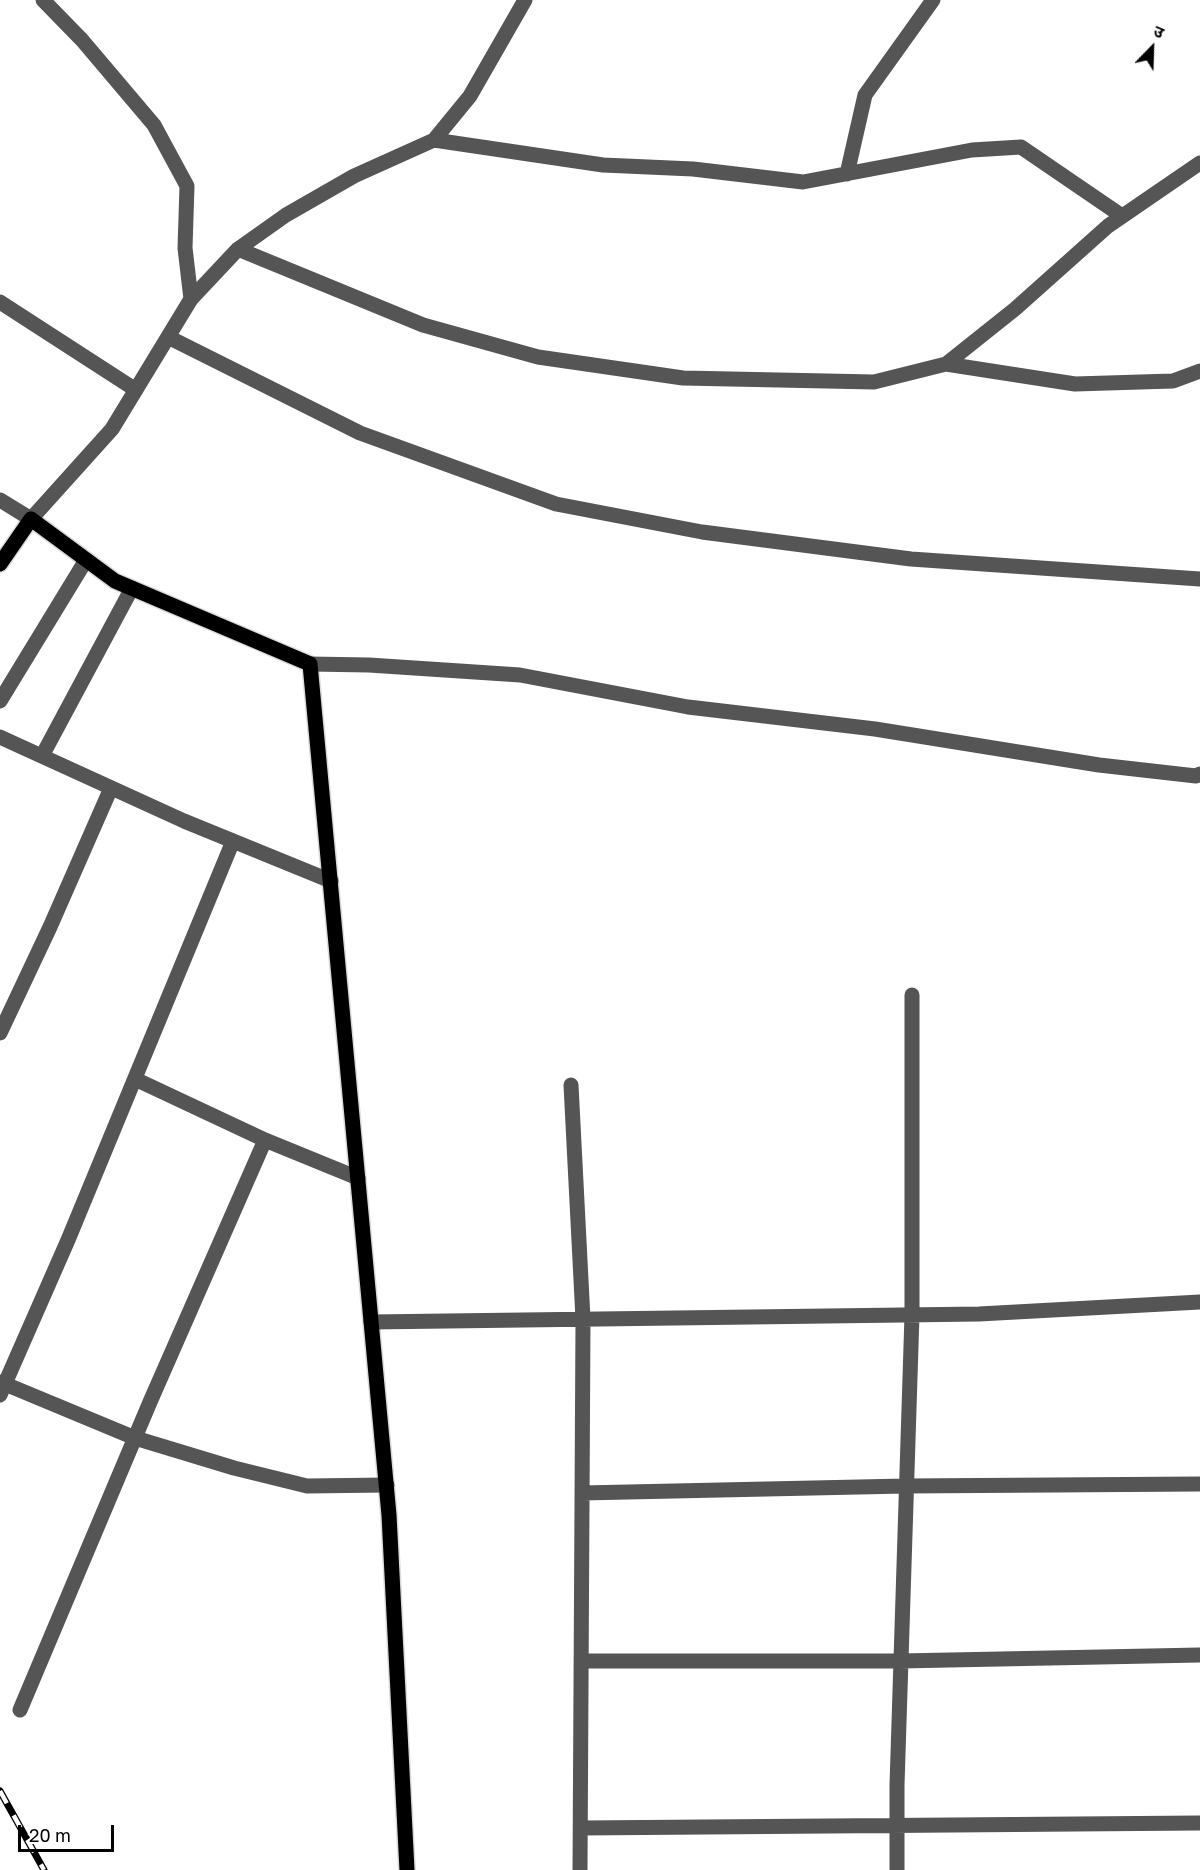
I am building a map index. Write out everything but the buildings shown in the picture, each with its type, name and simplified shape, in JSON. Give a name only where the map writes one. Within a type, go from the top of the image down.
[{"type":"main road","points":[[0,564],[31,519],[115,581],[310,664],[387,1485],[407,1870]]},
{"type":"street","points":[[43,0],[82,40],[154,125],[187,186],[185,248],[191,299]]},
{"type":"street","points":[[0,500],[31,519],[112,429],[191,299],[238,249],[286,215],[345,182],[434,140],[470,96],[525,0]]},
{"type":"street","points":[[847,174],[865,95],[933,0]]},
{"type":"street","points":[[434,140],[603,165],[693,169],[803,182],[972,150],[1020,147],[1122,216]]},
{"type":"street","points":[[946,364],[1015,309],[1108,226],[1200,163]]},
{"type":"street","points":[[238,249],[423,324],[538,357],[683,378],[874,382],[946,364],[1075,384],[1173,381],[1200,371]]},
{"type":"street","points":[[0,302],[136,390]]},
{"type":"street","points":[[168,337],[360,433],[556,504],[702,532],[911,559],[1200,579]]},
{"type":"street","points":[[0,700],[86,560]]},
{"type":"street","points":[[42,756],[132,588]]},
{"type":"street","points":[[310,664],[369,665],[520,675],[688,707],[875,729],[1099,765],[1199,777]]},
{"type":"street","points":[[0,737],[111,788],[331,882]]},
{"type":"street","points":[[0,1033],[111,788]]},
{"type":"street","points":[[233,841],[68,1240],[2,1387],[135,1438],[234,1468],[308,1486],[387,1485]]},
{"type":"street","points":[[897,1870],[900,1661],[912,1314],[912,995]]},
{"type":"street","points":[[135,1079],[265,1140],[358,1178]]},
{"type":"street","points":[[571,1085],[583,1319],[580,1870]]},
{"type":"street","points":[[20,1710],[265,1140]]},
{"type":"street","points":[[371,1322],[979,1314],[1200,1302]]},
{"type":"street","points":[[582,1493],[905,1486],[1200,1484]]},
{"type":"street","points":[[582,1661],[900,1661],[1200,1654]]},
{"type":"street","points":[[580,1828],[1200,1822]]},
{"type":"railway","points":[[0,1791],[44,1870]]}]
